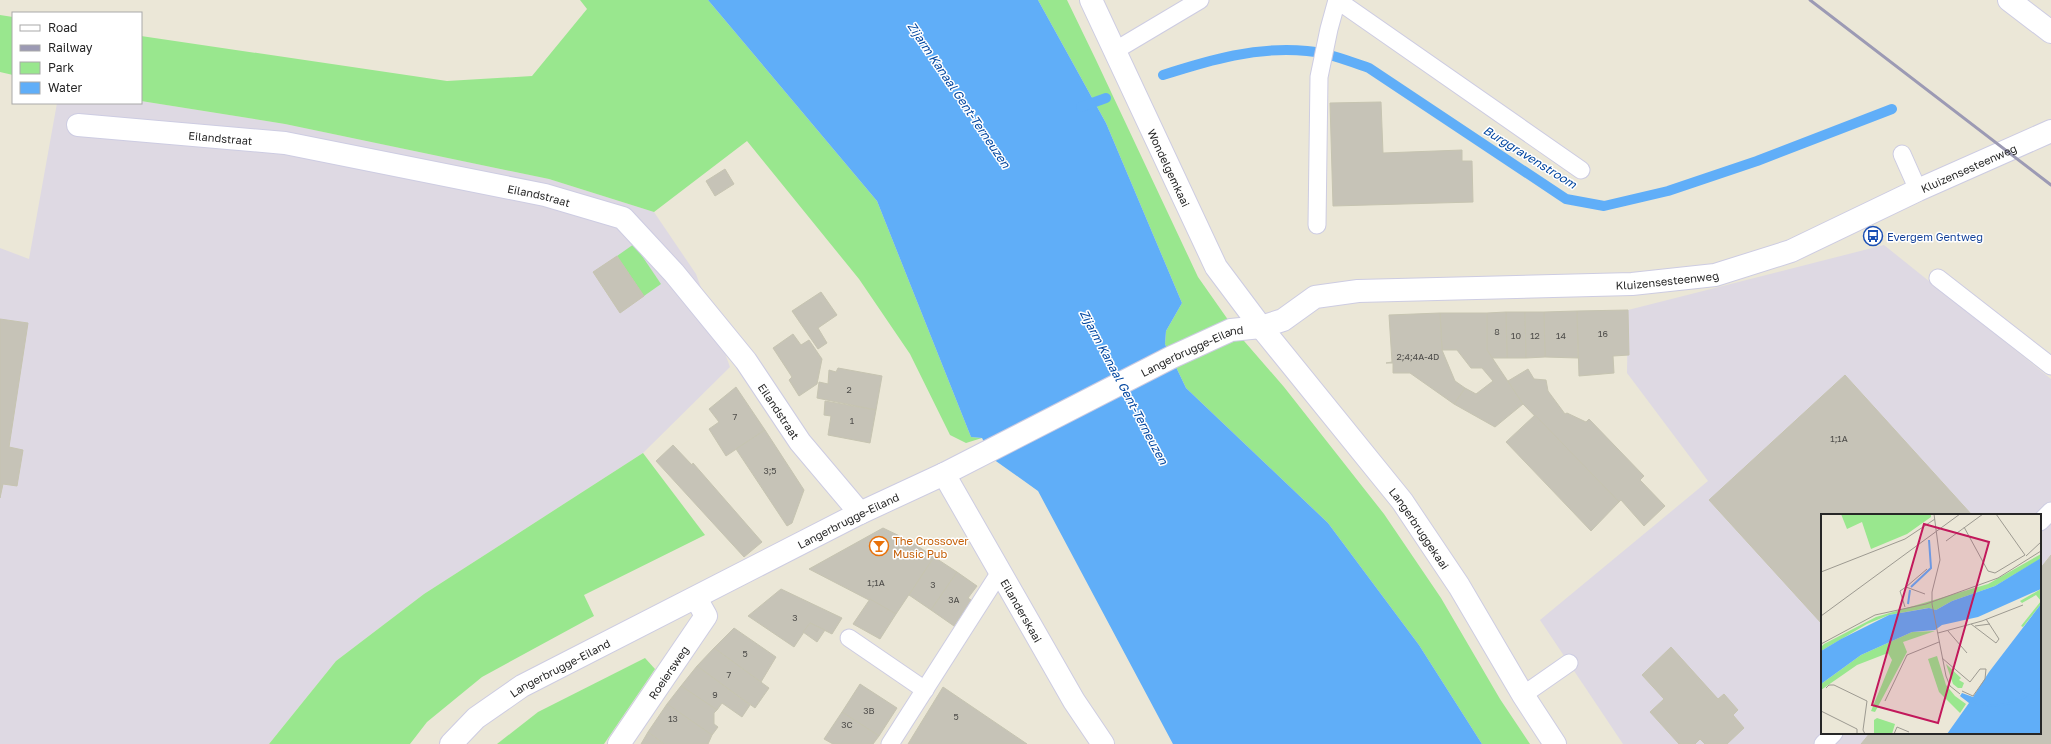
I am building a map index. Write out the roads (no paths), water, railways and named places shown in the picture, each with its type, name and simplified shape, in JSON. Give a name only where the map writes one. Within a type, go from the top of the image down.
[{"type":"main road","name":"Wondelgemkaai","points":[[1091,0],[1116,50],[1216,267],[1261,327]]},
{"type":"main road","points":[[2009,0],[2051,32]]},
{"type":"main road","name":"Eilandstraat","points":[[78,125],[285,143],[545,195],[623,218],[674,273],[746,361],[800,442],[860,513]]},
{"type":"main road","name":"Kluizensesteenweg","points":[[1261,327],[1283,320],[1315,297],[1358,290],[1632,284],[1715,275],[1791,251],[1918,190],[2051,131]]},
{"type":"main road","name":"Langerbrugge-Eiland","points":[[451,744],[476,718],[522,686],[860,513],[944,474],[988,450],[1172,357],[1230,330],[1261,327]]},
{"type":"main road","name":"Langerbruggekaai","points":[[1261,327],[1402,501],[1459,586],[1523,695],[1555,744]]},
{"type":"main road","name":"Eilanderskaai","points":[[944,474],[1074,701],[1103,744]]},
{"type":"main road","name":"Roeiersweg","points":[[619,744],[706,616],[696,598]]},
{"type":"lane","points":[[1116,50],[1200,0]]},
{"type":"lane","points":[[1318,225],[1319,77],[1329,28],[1337,0],[1581,170]]},
{"type":"lane","points":[[1902,154],[1918,190]]},
{"type":"lane","points":[[1938,278],[2051,366]]},
{"type":"lane","points":[[2041,521],[2051,511]]},
{"type":"lane","points":[[890,744],[1000,572]]},
{"type":"lane","points":[[849,638],[925,690]]},
{"type":"lane","points":[[1523,695],[1569,663]]},
{"type":"lane","points":[[1823,744],[1833,734]]},
{"type":"water","name":"Zijarm Kanaal Gent-Terneuzen","points":[[708,0],[1038,0],[1106,123],[1182,303],[1166,331],[1165,344],[1186,388],[1328,523],[1419,645],[1482,744],[1173,744],[1038,491],[993,459],[982,438],[971,437],[877,201]]},
{"type":"waterway","name":"Burggravenstroom","points":[[1163,75],[1216,59],[1252,52],[1288,50],[1307,51],[1339,58],[1369,68],[1566,199],[1604,206],[1668,191],[1757,161],[1892,109]]},
{"type":"waterway","name":"Burggravenstroom","points":[[1081,107],[1106,98]]},
{"type":"railway","points":[[1810,0],[2051,185]]},
{"type":"place","name":"Evergem Gentweg","points":[[1873,236]]},
{"type":"place","name":"The Crossover Music Pub","points":[[879,546]]}]
